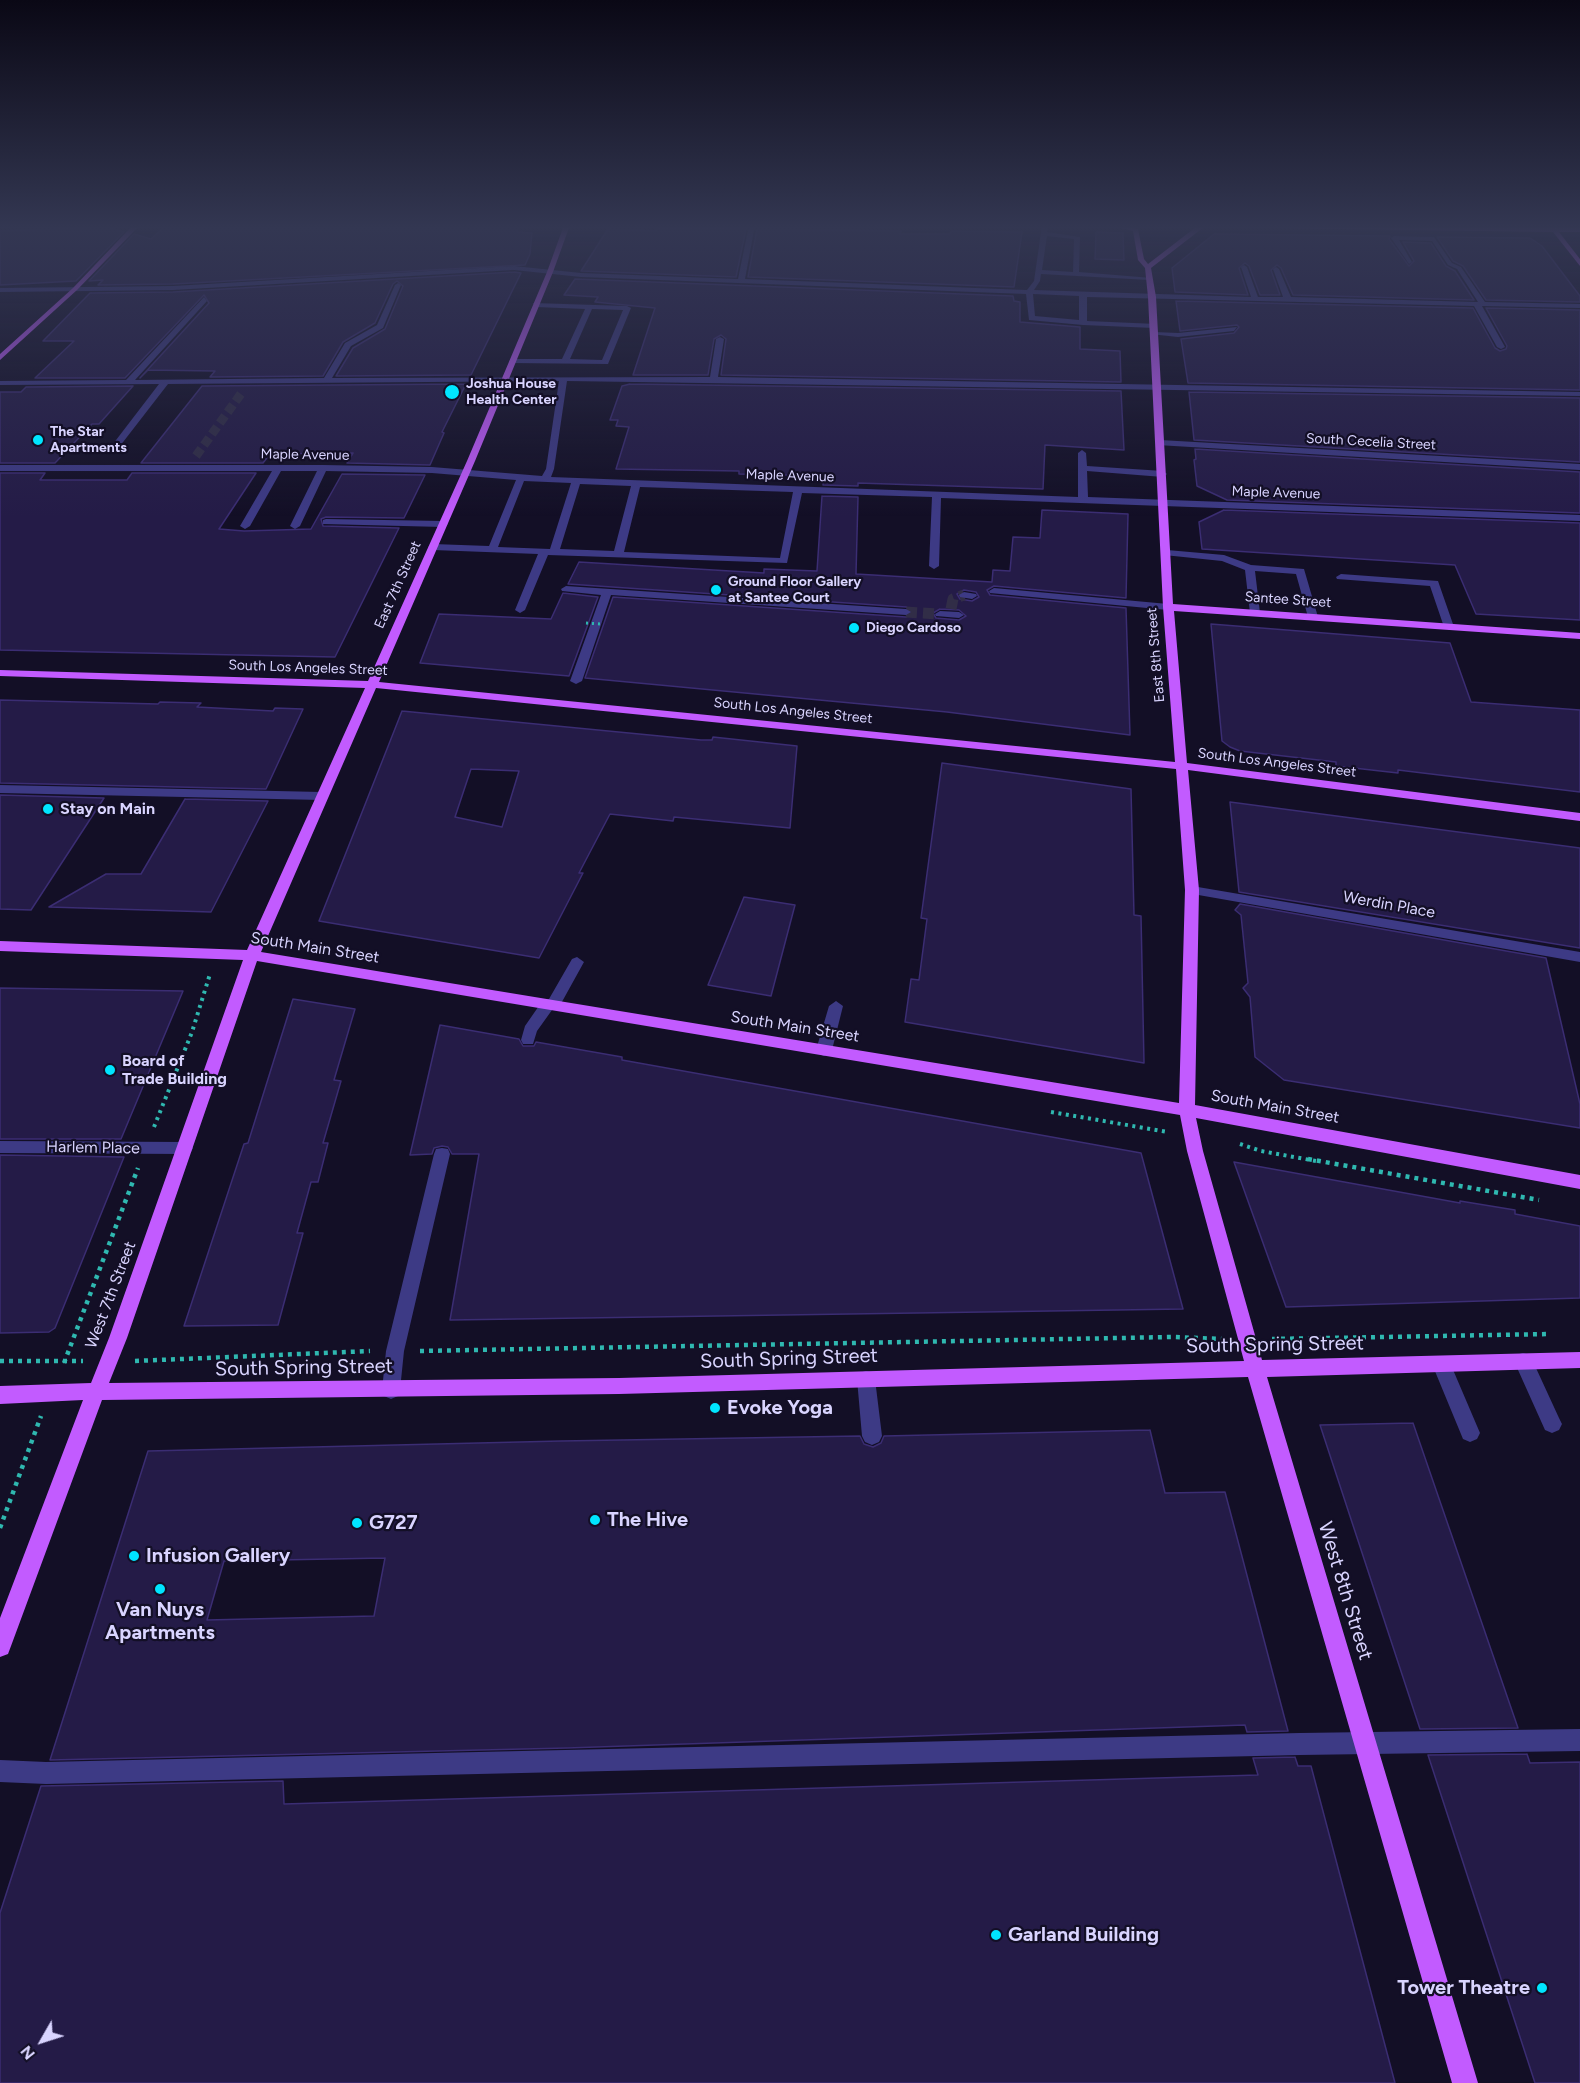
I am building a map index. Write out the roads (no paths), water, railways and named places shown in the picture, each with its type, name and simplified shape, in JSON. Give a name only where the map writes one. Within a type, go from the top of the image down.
[{"type":"main road","points":[[0,358],[39,322]]},
{"type":"main road","name":"East 7th Street","points":[[252,955],[433,547],[529,322]]},
{"type":"main road","name":"East 8th Street","points":[[1154,322],[1168,607],[1192,890],[1187,1110]]},
{"type":"main road","name":"Santee Street","points":[[1168,607],[1580,636]]},
{"type":"main road","name":"South Los Angeles Street","points":[[0,673],[371,685],[1182,766],[1580,817]]},
{"type":"main road","name":"South Main Street","points":[[0,946],[252,955],[1187,1110],[1580,1182]]},
{"type":"main road","name":"West 7th Street","points":[[0,1646],[118,1338],[252,955]]},
{"type":"main road","name":"West 8th Street","points":[[1187,1110],[1195,1151],[1254,1368],[1465,2083]]},
{"type":"main road","name":"South Spring Street","points":[[0,1395],[96,1391],[391,1390],[1580,1360]]},
{"type":"street","points":[[128,382],[183,322]]},
{"type":"street","points":[[327,380],[348,345],[380,326],[382,322]]},
{"type":"street","points":[[565,362],[582,322]]},
{"type":"street","points":[[513,361],[605,362],[621,322]]},
{"type":"street","points":[[1075,322],[1154,330],[1178,335],[1234,329]]},
{"type":"street","points":[[1489,322],[1501,347]]},
{"type":"street","points":[[714,380],[720,339]]},
{"type":"street","points":[[0,383],[563,378],[1580,394]]},
{"type":"street","points":[[545,478],[550,469],[563,378]]},
{"type":"street","points":[[243,391],[250,381]]},
{"type":"street","points":[[117,444],[165,382]]},
{"type":"street","name":"South Cecelia Street","points":[[1160,443],[1580,467]]},
{"type":"street","points":[[1082,453],[1083,499]]},
{"type":"street","name":"Maple Avenue","points":[[0,468],[190,463],[278,468],[465,472],[521,478],[636,484],[1580,518]]},
{"type":"street","points":[[245,526],[278,468]]},
{"type":"street","points":[[295,526],[323,468]]},
{"type":"street","points":[[1081,468],[1163,474]]},
{"type":"street","points":[[492,550],[521,478]]},
{"type":"street","points":[[520,610],[549,552],[577,480]]},
{"type":"street","points":[[618,555],[636,484]]},
{"type":"street","points":[[433,547],[784,561],[798,490]]},
{"type":"street","points":[[934,566],[937,495]]},
{"type":"street","points":[[326,522],[443,524]]},
{"type":"street","points":[[1167,553],[1224,558],[1250,568],[1300,571],[1313,617]]},
{"type":"street","points":[[1250,568],[1255,613]]},
{"type":"street","points":[[1341,577],[1434,583],[1449,627]]},
{"type":"street","points":[[566,589],[906,612]]},
{"type":"street","name":"Santee Street","points":[[994,591],[1168,607]]},
{"type":"street","points":[[576,681],[607,592]]},
{"type":"street","points":[[0,789],[322,796]]},
{"type":"street","name":"Werdin Place","points":[[1192,890],[1575,956]]},
{"type":"street","points":[[1574,971],[1575,956]]},
{"type":"street","points":[[528,1040],[530,1030],[550,1005],[577,962]]},
{"type":"street","points":[[824,1050],[836,1006]]},
{"type":"street","name":"Harlem Place","points":[[0,1147],[185,1148]]},
{"type":"street","points":[[391,1390],[395,1351],[442,1154]]},
{"type":"street","points":[[1523,1362],[1552,1424]]},
{"type":"street","points":[[1440,1364],[1470,1433]]},
{"type":"street","points":[[866,1379],[872,1436]]},
{"type":"street","points":[[0,1771],[46,1773],[1580,1740]]},
{"type":"tunnel","points":[[196,456],[243,391]]},
{"type":"tunnel","points":[[951,609],[953,599],[964,595]]},
{"type":"tunnel","points":[[906,612],[940,614]]},
{"type":"place","name":"Joshua House Health Center","points":[[452,392]]},
{"type":"place","name":"The Star Apartments","points":[[38,440]]},
{"type":"place","name":"Ground Floor Gallery at Santee Court","points":[[716,590]]},
{"type":"place","name":"Diego Cardoso","points":[[854,628]]},
{"type":"place","name":"Stay on Main","points":[[48,809]]},
{"type":"place","name":"Board of Trade Building","points":[[110,1070]]},
{"type":"place","name":"Evoke Yoga","points":[[715,1408]]},
{"type":"place","name":"The Hive","points":[[595,1520]]},
{"type":"place","name":"G727","points":[[357,1523]]},
{"type":"place","name":"Infusion Gallery","points":[[134,1556]]},
{"type":"place","name":"Van Nuys Apartments","points":[[160,1589]]},
{"type":"place","name":"Garland Building","points":[[996,1935]]},
{"type":"place","name":"Tower Theatre","points":[[1542,1988]]}]
